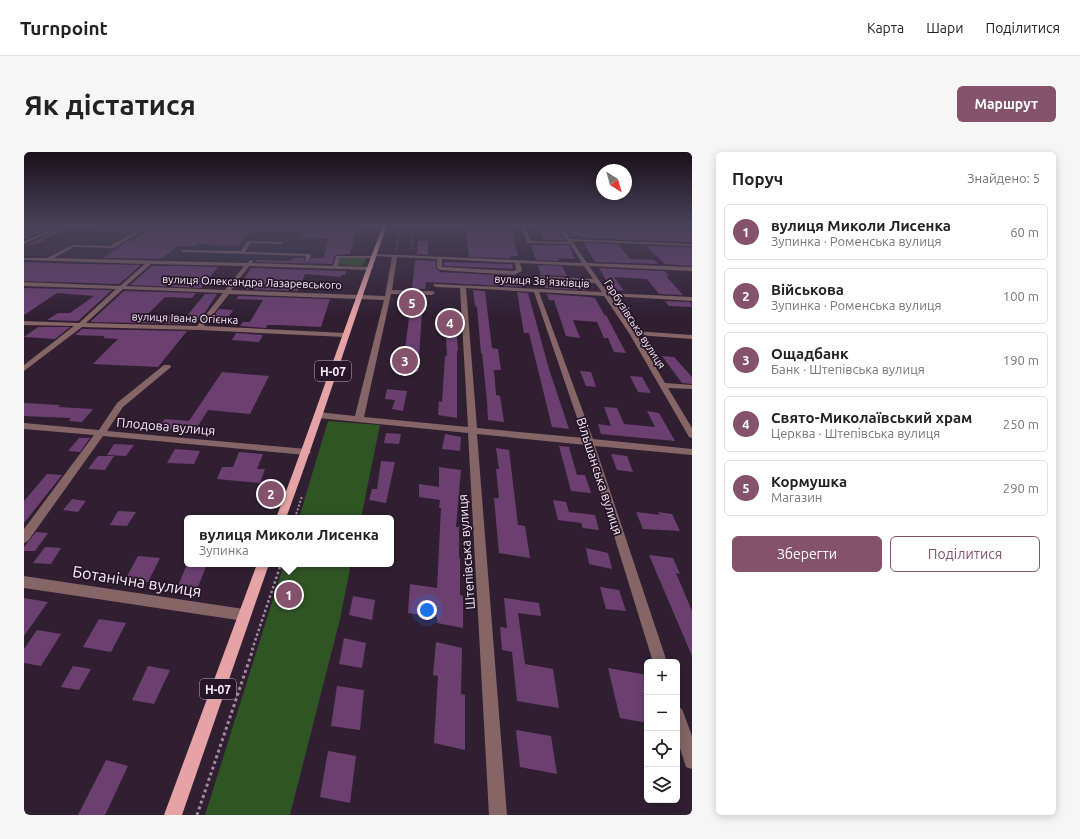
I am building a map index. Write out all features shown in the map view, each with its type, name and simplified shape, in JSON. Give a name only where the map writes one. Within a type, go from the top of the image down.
[{"type":"main road","name":"Н-07","points":[[282,515],[306,452],[345,335],[374,256]]},
{"type":"main road","name":"Н-07","points":[[173,815],[244,615],[263,567]]},
{"type":"street","points":[[49,259],[55,256]]},
{"type":"street","points":[[199,328],[254,256]]},
{"type":"street","points":[[306,264],[309,256]]},
{"type":"street","points":[[359,418],[395,256]]},
{"type":"street","points":[[336,267],[338,257],[395,256],[692,269]]},
{"type":"street","name":"Гарбузівська вулиця","points":[[580,256],[632,333],[662,385],[689,426],[692,435]]},
{"type":"street","points":[[24,258],[248,265],[306,264],[370,268]]},
{"type":"street","points":[[439,258],[440,268],[514,273],[519,271],[526,274]]},
{"type":"street","points":[[24,369],[81,324],[150,262]]},
{"type":"street","points":[[516,262],[519,271]]},
{"type":"street","points":[[535,276],[596,281]]},
{"type":"street","name":"вулиця Олександра Лазаревського","points":[[24,284],[360,296],[432,293]]},
{"type":"street","name":"вулиця Звʼязківців","points":[[436,285],[536,292],[692,299]]},
{"type":"street","name":"Штепівська вулиця","points":[[463,287],[498,815]]},
{"type":"street","name":"Вільшанська вулиця","points":[[536,292],[590,443],[659,659]]},
{"type":"street","name":"вулиця Івана Огієнка","points":[[26,325],[81,324],[345,335]]},
{"type":"street","points":[[632,333],[692,337]]},
{"type":"street","points":[[24,538],[120,405],[167,367]]},
{"type":"street","points":[[662,385],[692,387]]},
{"type":"street","points":[[318,415],[692,452]]},
{"type":"street","name":"Плодова вулиця","points":[[24,426],[306,452]]},
{"type":"street","name":"Ботанічна вулиця","points":[[24,582],[244,615]]},
{"type":"street","points":[[680,723],[692,761]]},
{"type":"path","points":[[197,815],[280,567]]},
{"type":"shaded area","points":[[24,256],[133,256],[113,258]]},
{"type":"shaded area","points":[[165,256],[317,256],[313,265],[160,260]]},
{"type":"green space","points":[[341,258],[366,258],[363,266],[338,264]]},
{"type":"green space","points":[[328,421],[380,425],[362,515],[300,515]]},
{"type":"green space","points":[[283,567],[350,567],[340,619],[290,815],[205,815]]},
{"type":"building","points":[[106,256],[165,256],[161,259],[103,258]]},
{"type":"building","points":[[324,256],[335,256],[332,264],[255,262],[256,260],[287,261],[292,260],[293,258],[304,258],[304,262],[308,263],[312,258],[323,258]]},
{"type":"building","points":[[469,256],[518,256],[510,256],[510,258]]},
{"type":"building","points":[[535,256],[574,256],[575,259],[558,258],[559,261],[536,260]]},
{"type":"building","points":[[591,256],[628,256],[630,259],[654,260],[658,264],[595,262]]},
{"type":"building","points":[[656,256],[692,256],[692,266],[665,264]]},
{"type":"building","points":[[415,261],[436,261],[436,268],[440,272],[515,276],[516,280],[525,280],[526,287],[426,282],[425,289],[412,289]]},
{"type":"building","points":[[24,262],[141,265],[119,284],[24,281]]},
{"type":"building","points":[[444,262],[512,264],[513,269],[444,266]]},
{"type":"building","points":[[538,265],[562,266],[567,276],[541,275]]},
{"type":"building","points":[[152,266],[218,267],[201,288],[130,285]]},
{"type":"building","points":[[251,268],[346,271],[345,275],[341,275],[341,277],[305,274],[298,291],[243,289],[245,287],[239,287]]},
{"type":"building","points":[[599,268],[664,271],[669,276],[666,276],[683,295],[659,294],[647,279],[614,277],[624,291],[612,290]]},
{"type":"building","points":[[543,282],[582,284],[586,290],[545,288]]},
{"type":"building","points":[[24,288],[112,290],[78,321],[47,320],[58,313],[70,313],[94,296],[57,293],[24,315]]},
{"type":"building","points":[[473,290],[485,291],[492,348],[498,349],[501,370],[494,370],[496,395],[500,396],[504,422],[488,420],[477,307],[475,306]]},
{"type":"building","points":[[124,291],[196,293],[192,298],[165,297],[148,314],[186,317],[205,294],[217,294],[200,320],[196,320],[192,324],[90,322]]},
{"type":"building","points":[[517,292],[528,293],[549,369],[569,429],[552,427],[529,333],[524,333]]},
{"type":"building","points":[[547,294],[595,298],[605,316],[606,315],[626,353],[614,352],[608,338],[604,338],[597,322],[573,320],[580,338],[566,336],[554,300],[549,300]]},
{"type":"building","points":[[239,296],[330,299],[321,327],[267,325],[266,328],[240,326],[243,322],[250,322],[263,300],[236,299]]},
{"type":"building","points":[[412,296],[423,296],[418,372],[402,371]]},
{"type":"building","points":[[665,301],[690,302],[692,307],[669,306]]},
{"type":"building","points":[[219,309],[233,310],[226,321],[210,320]]},
{"type":"building","points":[[445,320],[456,321],[458,351],[457,418],[438,415],[439,401],[442,402],[445,356],[447,356]]},
{"type":"building","points":[[38,327],[70,327],[55,339],[24,337]]},
{"type":"building","points":[[82,329],[187,331],[158,367],[93,364],[118,339],[103,338],[105,336],[75,335]]},
{"type":"building","points":[[236,333],[263,335],[259,342],[232,340]]},
{"type":"building","points":[[662,356],[674,357],[692,377],[692,384],[682,383]]},
{"type":"building","points":[[580,371],[591,372],[596,387],[586,386]]},
{"type":"building","points":[[222,372],[269,376],[250,414],[208,410],[194,432],[158,428],[165,419],[189,421]]},
{"type":"building","points":[[630,376],[642,377],[651,393],[638,392]]},
{"type":"building","points":[[387,389],[407,391],[403,411],[392,409],[395,400],[385,399]]},
{"type":"building","points":[[24,403],[93,409],[82,422],[69,421],[71,418],[24,416]]},
{"type":"building","points":[[604,407],[617,408],[624,424],[655,427],[647,411],[659,413],[675,441],[601,434],[598,424],[611,426]]},
{"type":"building","points":[[386,433],[401,434],[399,444],[384,443]]},
{"type":"building","points":[[445,434],[461,437],[460,451],[442,449]]},
{"type":"building","points":[[79,438],[90,438],[80,452],[68,451]]},
{"type":"building","points":[[114,444],[134,445],[126,456],[107,455]]},
{"type":"building","points":[[559,446],[569,447],[577,475],[585,475],[591,493],[571,491]]},
{"type":"building","points":[[496,448],[509,450],[518,525],[525,526],[530,558],[499,553],[494,498],[499,498],[496,469],[499,469]]},
{"type":"building","points":[[175,449],[200,451],[194,464],[167,463]]},
{"type":"building","points":[[239,452],[263,454],[257,469],[265,469],[260,483],[217,479],[222,467],[233,467]]},
{"type":"building","points":[[611,454],[627,456],[633,472],[617,470]]},
{"type":"building","points":[[98,456],[114,456],[105,470],[88,469]]},
{"type":"building","points":[[381,461],[395,462],[386,503],[369,500],[372,489],[377,489]]},
{"type":"building","points":[[439,467],[461,470],[456,527],[459,527],[460,595],[463,596],[463,628],[437,623],[437,617],[408,613],[410,584],[437,588],[441,508],[439,508],[440,500],[419,497],[419,484],[439,487]]},
{"type":"building","points":[[47,474],[62,475],[24,523],[24,501]]},
{"type":"building","points":[[72,499],[86,501],[78,512],[63,510]]},
{"type":"building","points":[[553,500],[566,502],[569,512],[595,515],[599,530],[583,528],[581,523],[558,520]]},
{"type":"building","points":[[118,511],[136,512],[127,526],[110,525]]},
{"type":"building","points":[[636,512],[660,515],[658,512],[672,514],[680,531],[643,529]]},
{"type":"building","points":[[36,532],[48,533],[35,551],[24,551],[24,547]]},
{"type":"building","points":[[45,547],[61,548],[51,564],[33,563]]},
{"type":"building","points":[[586,548],[608,553],[612,569],[589,564]]},
{"type":"building","points":[[649,555],[673,558],[680,574],[676,573],[692,611],[692,656]]},
{"type":"building","points":[[138,556],[160,558],[148,582],[125,580]]},
{"type":"building","points":[[186,567],[206,567],[198,587],[178,586]]},
{"type":"building","points":[[600,587],[619,590],[626,611],[606,609]]},
{"type":"building","points":[[353,596],[375,600],[372,620],[349,615]]},
{"type":"building","points":[[24,598],[48,602],[24,636]]},
{"type":"building","points":[[504,598],[539,603],[541,616],[518,613],[525,664],[553,669],[559,708],[517,701],[512,652],[502,650],[500,627],[507,628]]},
{"type":"building","points":[[99,619],[126,623],[111,652],[83,647]]},
{"type":"building","points":[[37,630],[61,634],[41,666],[24,663],[24,649]]},
{"type":"building","points":[[344,638],[366,643],[362,668],[339,664]]},
{"type":"building","points":[[436,642],[462,648],[461,694],[465,695],[465,750],[434,743],[438,676],[433,675]]},
{"type":"building","points":[[73,666],[91,669],[79,690],[61,687]]},
{"type":"building","points":[[148,666],[170,670],[154,704],[132,700]]},
{"type":"building","points":[[608,668],[644,674],[644,722],[620,718]]},
{"type":"building","points":[[337,686],[364,690],[360,730],[331,726]]},
{"type":"building","points":[[516,730],[551,736],[557,774],[520,767]]},
{"type":"building","points":[[328,751],[356,756],[350,803],[320,797]]},
{"type":"building","points":[[106,760],[128,766],[105,815],[78,815]]},
{"type":"place","name":"Кормушка","points":[[412,303]]},
{"type":"place","name":"Свято-Миколаївський храм","points":[[450,323]]},
{"type":"place","name":"Ощадбанк","points":[[405,361]]},
{"type":"place","name":"Військова","points":[[271,494]]},
{"type":"place","name":"вулиця Миколи Лисенка","points":[[289,595]]}]
